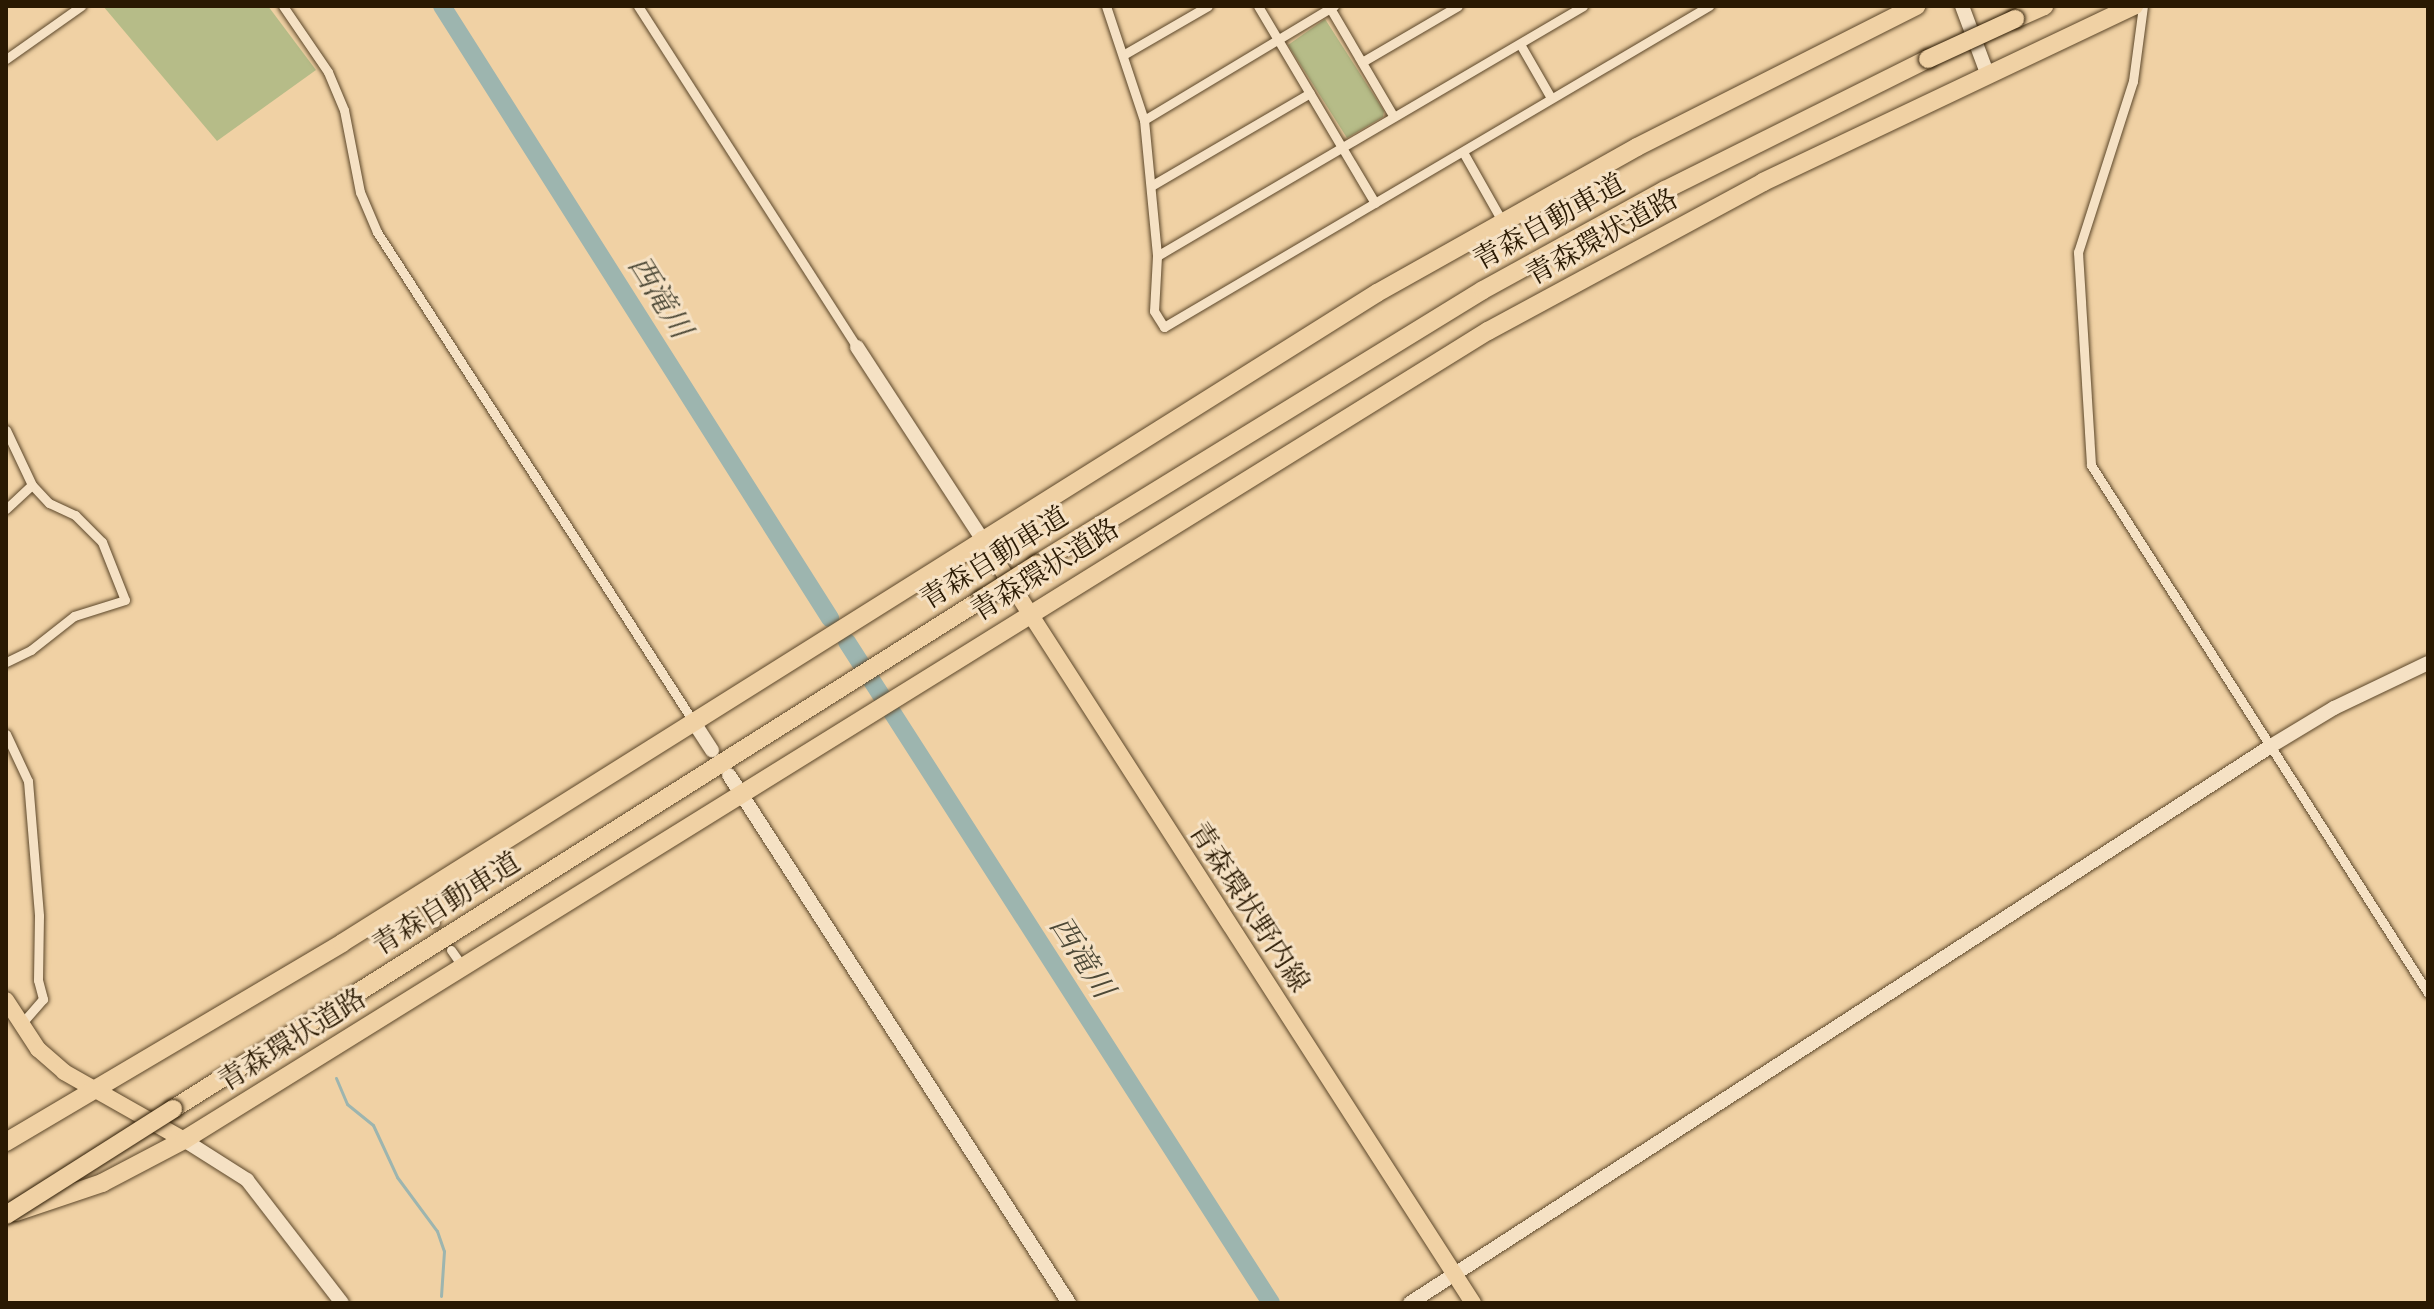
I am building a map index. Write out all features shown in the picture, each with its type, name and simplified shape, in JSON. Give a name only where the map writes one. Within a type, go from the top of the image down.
[{"type":"highway","name":"青森環状道路","points":[[6,1142],[417,896],[982,539],[1502,221],[1916,6]]},
{"type":"highway","name":"青森自動車道","points":[[6,1215],[1037,564],[1483,290],[1665,190],[1928,59],[2044,6]]},
{"type":"highway","name":"青森環状道路","points":[[6,1215],[102,1183],[184,1140],[1488,331],[1763,182],[1987,73],[2134,6]]},
{"type":"main road","name":"青森環状野内線","points":[[982,539],[1473,1303]]},
{"type":"main road","points":[[6,1000],[47,1058],[94,1091],[184,1140]]},
{"type":"street","points":[[6,59],[81,6]]},
{"type":"street","points":[[283,6],[328,72],[344,110],[360,192],[377,232],[712,750]]},
{"type":"street","points":[[638,6],[982,539]]},
{"type":"street","points":[[1106,6],[1144,120],[1157,256],[1154,311],[1164,327],[1709,6]]},
{"type":"street","points":[[1123,55],[1208,6]]},
{"type":"street","points":[[1258,6],[1375,203]]},
{"type":"street","points":[[1362,62],[1458,6]]},
{"type":"street","points":[[1157,256],[1583,6]]},
{"type":"street","points":[[1962,6],[1987,73]]},
{"type":"street","points":[[2143,6],[2138,59],[2078,252],[2091,465],[2428,993]]},
{"type":"street","points":[[1144,120],[1332,7],[1394,117]]},
{"type":"street","points":[[1520,44],[1551,98]]},
{"type":"street","points":[[1151,186],[1310,93]]},
{"type":"street","points":[[1463,152],[1502,221]]},
{"type":"street","points":[[6,430],[32,485],[49,503],[75,515],[102,542],[125,600],[74,616],[31,650],[6,662]]},
{"type":"street","points":[[6,509],[32,485]]},
{"type":"street","points":[[1410,1303],[2271,746],[2334,708],[2428,663]]},
{"type":"street","points":[[6,734],[28,781],[39,916],[43,999],[21,1024]]},
{"type":"street","points":[[729,775],[1069,1303]]},
{"type":"street","points":[[417,896],[435,923]]},
{"type":"street","points":[[451,950],[463,967]]},
{"type":"street","points":[[184,1140],[247,1180],[342,1303]]},
{"type":"green space","points":[[103,6],[268,6],[316,70],[217,141]]},
{"type":"green space","points":[[1325,19],[1384,111],[1383,117],[1347,138],[1288,45]]},
{"type":"waterway","name":"西滝川","points":[[442,6],[830,618]]},
{"type":"waterway","name":"西滝川","points":[[847,642],[1271,1303]]},
{"type":"waterway","points":[[336,1078],[347,1104],[373,1125],[397,1177],[437,1231],[444,1251],[441,1296]]}]
